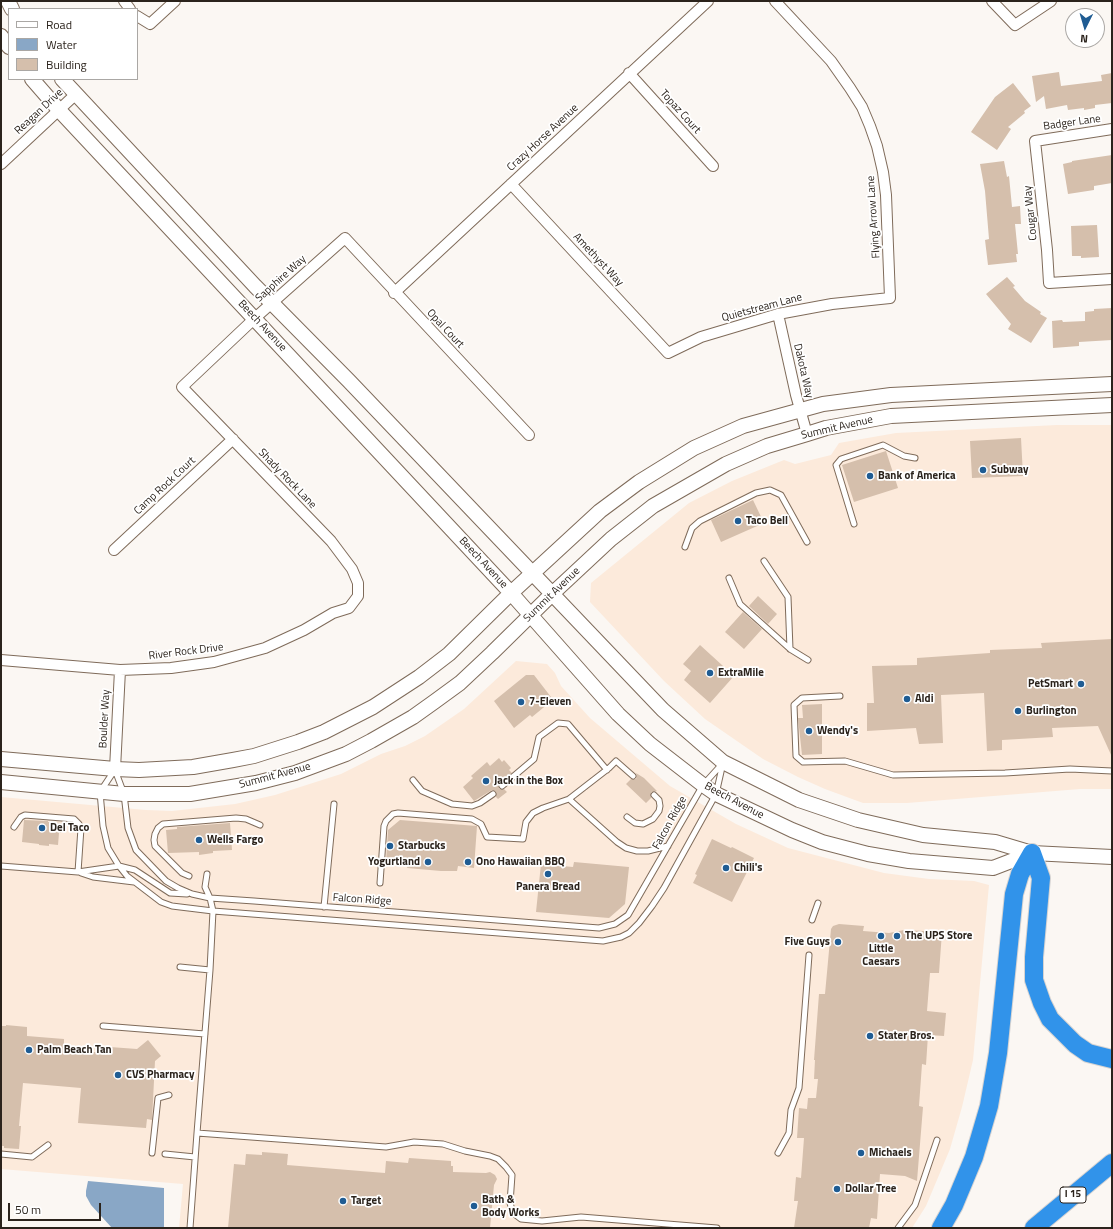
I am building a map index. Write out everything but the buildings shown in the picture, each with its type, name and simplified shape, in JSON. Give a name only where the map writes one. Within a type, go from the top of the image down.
[{"type":"highway","points":[[1032,852],[1041,878],[1034,957],[1034,980],[1042,1003],[1050,1019],[1075,1044],[1088,1053],[1112,1059]]},
{"type":"highway","points":[[941,1228],[954,1205],[974,1157],[989,1106],[998,1053],[1014,894],[1020,874],[1032,852]]},
{"type":"highway","name":"I 15","points":[[1034,1228],[1112,1163]]},
{"type":"main road","points":[[1,36],[8,46]]},
{"type":"main road","name":"Beech Avenue","points":[[33,80],[59,110],[511,593],[618,714],[650,744],[703,785],[716,794],[792,830],[822,842],[868,854],[909,861],[992,868],[1032,852]]},
{"type":"main road","name":"Beech Avenue","points":[[63,80],[250,280],[663,710],[724,762],[799,800],[858,820],[923,835],[995,842],[1032,852],[1112,857]]},
{"type":"main road","name":"Summit Avenue","points":[[1,759],[139,770],[193,766],[233,760],[274,750],[298,742],[324,732],[373,707],[419,677],[449,654],[532,573],[600,511],[638,482],[694,448],[743,426],[823,404],[891,395],[1112,384]]},
{"type":"main road","name":"Summit Avenue","points":[[1,782],[124,794],[190,794],[256,783],[295,773],[346,754],[413,717],[460,683],[611,539],[653,506],[726,464],[767,446],[826,428],[891,416],[1112,405]]},
{"type":"street","points":[[138,17],[150,24],[175,1]]},
{"type":"street","name":"Crazy Horse Avenue","points":[[394,293],[708,1]]},
{"type":"street","name":"Flying Arrow Lane","points":[[775,1],[831,61],[862,107],[870,126],[877,146],[883,172],[886,195],[890,298]]},
{"type":"street","points":[[992,1],[1015,25],[1051,1]]},
{"type":"street","name":"Topaz Court","points":[[629,73],[713,166]]},
{"type":"street","name":"Reagan Drive","points":[[1,164],[76,94]]},
{"type":"street","name":"Badger Lane","points":[[1035,141],[1112,129]]},
{"type":"street","name":"Cougar Way","points":[[1035,141],[1047,250],[1049,283],[1112,279]]},
{"type":"street","name":"Amethyst Way","points":[[511,184],[668,353]]},
{"type":"street","name":"Sapphire Way","points":[[182,387],[255,318],[345,238]]},
{"type":"street","name":"Opal Court","points":[[345,238],[394,293],[529,435]]},
{"type":"street","name":"Quietstream Lane","points":[[668,353],[701,337],[778,314],[832,304],[890,298]]},
{"type":"street","name":"Dakota Way","points":[[778,314],[807,434]]},
{"type":"street","name":"Shady Rock Lane","points":[[182,387],[331,542],[352,568],[358,583],[358,596]]},
{"type":"street","name":"Camp Rock Court","points":[[114,550],[233,439]]},
{"type":"street","name":"River Rock Drive","points":[[1,660],[120,670],[171,668],[214,662],[240,656],[264,648],[304,630],[334,613],[349,608],[358,596]]},
{"type":"street","name":"Boulder Way","points":[[115,769],[120,670]]},
{"type":"lane","points":[[854,524],[836,465],[841,459],[883,445],[904,456],[915,458]]},
{"type":"lane","points":[[685,547],[692,528],[700,521],[756,493],[770,490],[781,495],[806,542]]},
{"type":"lane","points":[[764,561],[788,597],[790,649]]},
{"type":"lane","points":[[729,578],[740,604],[790,649],[808,660]]},
{"type":"lane","points":[[840,696],[802,698],[794,705],[796,756],[803,762],[845,761],[893,776],[1005,773],[1070,769],[1112,771]]},
{"type":"lane","points":[[502,786],[534,759],[539,737],[558,723],[568,724],[607,770]]},
{"type":"lane","points":[[380,882],[384,826],[386,821],[393,814],[398,813],[472,819],[481,824],[487,837],[523,839],[526,822],[533,813],[569,799],[607,770],[616,760],[633,776]]},
{"type":"lane","name":"Falcon Ridge","points":[[115,769],[124,794],[128,828],[136,850],[166,881],[192,894],[210,898],[599,928],[615,924],[628,915],[703,785],[724,762]]},
{"type":"lane","name":"Falcon Ridge","points":[[100,792],[103,826],[108,848],[119,866],[135,882],[161,902],[172,906],[213,911],[603,941],[629,933],[640,923],[664,888],[716,794],[724,762]]},
{"type":"lane","points":[[100,792],[115,769]]},
{"type":"lane","points":[[413,780],[422,790],[452,804],[472,806],[480,803],[493,794]]},
{"type":"lane","points":[[626,817],[635,823],[643,824],[653,819],[659,811],[660,806],[659,800],[654,795]]},
{"type":"lane","points":[[569,799],[617,842],[626,848],[637,851],[648,851],[668,846]]},
{"type":"lane","points":[[324,907],[334,804]]},
{"type":"lane","points":[[14,827],[21,817],[25,815],[74,819],[81,828],[78,872]]},
{"type":"lane","points":[[189,876],[182,873],[155,846],[155,834],[158,828],[163,824],[236,818],[246,819],[260,825]]},
{"type":"lane","points":[[1,866],[78,872],[119,866],[135,870],[170,893],[192,894]]},
{"type":"lane","points":[[78,872],[93,877],[135,882]]},
{"type":"lane","points":[[190,1228],[210,970],[213,911],[210,898],[205,887],[207,874]]},
{"type":"lane","points":[[812,920],[818,903]]},
{"type":"lane","points":[[778,1153],[789,1133],[791,1110],[799,1088],[809,956]]},
{"type":"lane","points":[[180,967],[210,970]]},
{"type":"lane","points":[[103,1026],[205,1034]]},
{"type":"lane","points":[[152,1153],[158,1098],[169,1095]]},
{"type":"lane","points":[[197,1133],[386,1147],[414,1142],[443,1144],[498,1159],[512,1175],[510,1203],[513,1213],[521,1219],[542,1221],[580,1217],[717,1228]]},
{"type":"lane","points":[[898,1228],[915,1205],[937,1140]]},
{"type":"lane","points":[[1,1154],[32,1157],[48,1145]]},
{"type":"lane","points":[[165,1154],[195,1157]]},
{"type":"shaded area","points":[[1057,425],[1112,425],[1112,789],[1080,789],[907,803],[863,803],[825,789],[763,759],[705,719],[664,681],[590,602],[591,583],[689,503],[732,481],[784,460],[795,464],[831,455],[839,443],[896,433]]},
{"type":"shaded area","points":[[516,661],[547,664],[555,673],[561,686],[590,718],[670,786],[736,824],[788,848],[884,873],[929,879],[974,881],[989,885],[973,1060],[950,1149],[926,1206],[912,1228],[179,1228],[183,1184],[1,1169],[1,797],[172,811],[235,804],[275,795],[341,774],[381,754],[405,746],[425,736],[464,709]]},
{"type":"water","points":[[88,1181],[164,1188],[164,1228],[112,1228],[91,1205],[86,1196]]},
{"type":"place","name":"Subway","points":[[983,470]]},
{"type":"place","name":"Bank of America","points":[[870,476]]},
{"type":"place","name":"Taco Bell","points":[[738,521]]},
{"type":"place","name":"ExtraMile","points":[[710,673]]},
{"type":"place","name":"PetSmart","points":[[1081,684]]},
{"type":"place","name":"Aldi","points":[[907,699]]},
{"type":"place","name":"7-Eleven","points":[[521,702]]},
{"type":"place","name":"Burlington","points":[[1018,711]]},
{"type":"place","name":"Wendy's","points":[[809,731]]},
{"type":"place","name":"Jack in the Box","points":[[486,781]]},
{"type":"place","name":"Del Taco","points":[[42,828]]},
{"type":"place","name":"Wells Fargo","points":[[199,840]]},
{"type":"place","name":"Starbucks","points":[[390,846]]},
{"type":"place","name":"Yogurtland","points":[[428,862]]},
{"type":"place","name":"Ono Hawaiian BBQ","points":[[468,862]]},
{"type":"place","name":"Chili's","points":[[726,868]]},
{"type":"place","name":"Panera Bread","points":[[548,874]]},
{"type":"place","name":"Little Caesars","points":[[881,936]]},
{"type":"place","name":"The UPS Store","points":[[897,936]]},
{"type":"place","name":"Five Guys","points":[[838,942]]},
{"type":"place","name":"Stater Bros.","points":[[870,1036]]},
{"type":"place","name":"Palm Beach Tan","points":[[29,1050]]},
{"type":"place","name":"CVS Pharmacy","points":[[118,1075]]},
{"type":"place","name":"Michaels","points":[[861,1153]]},
{"type":"place","name":"Dollar Tree","points":[[837,1189]]},
{"type":"place","name":"Target","points":[[343,1201]]},
{"type":"place","name":"Bath & Body Works","points":[[474,1206]]}]
